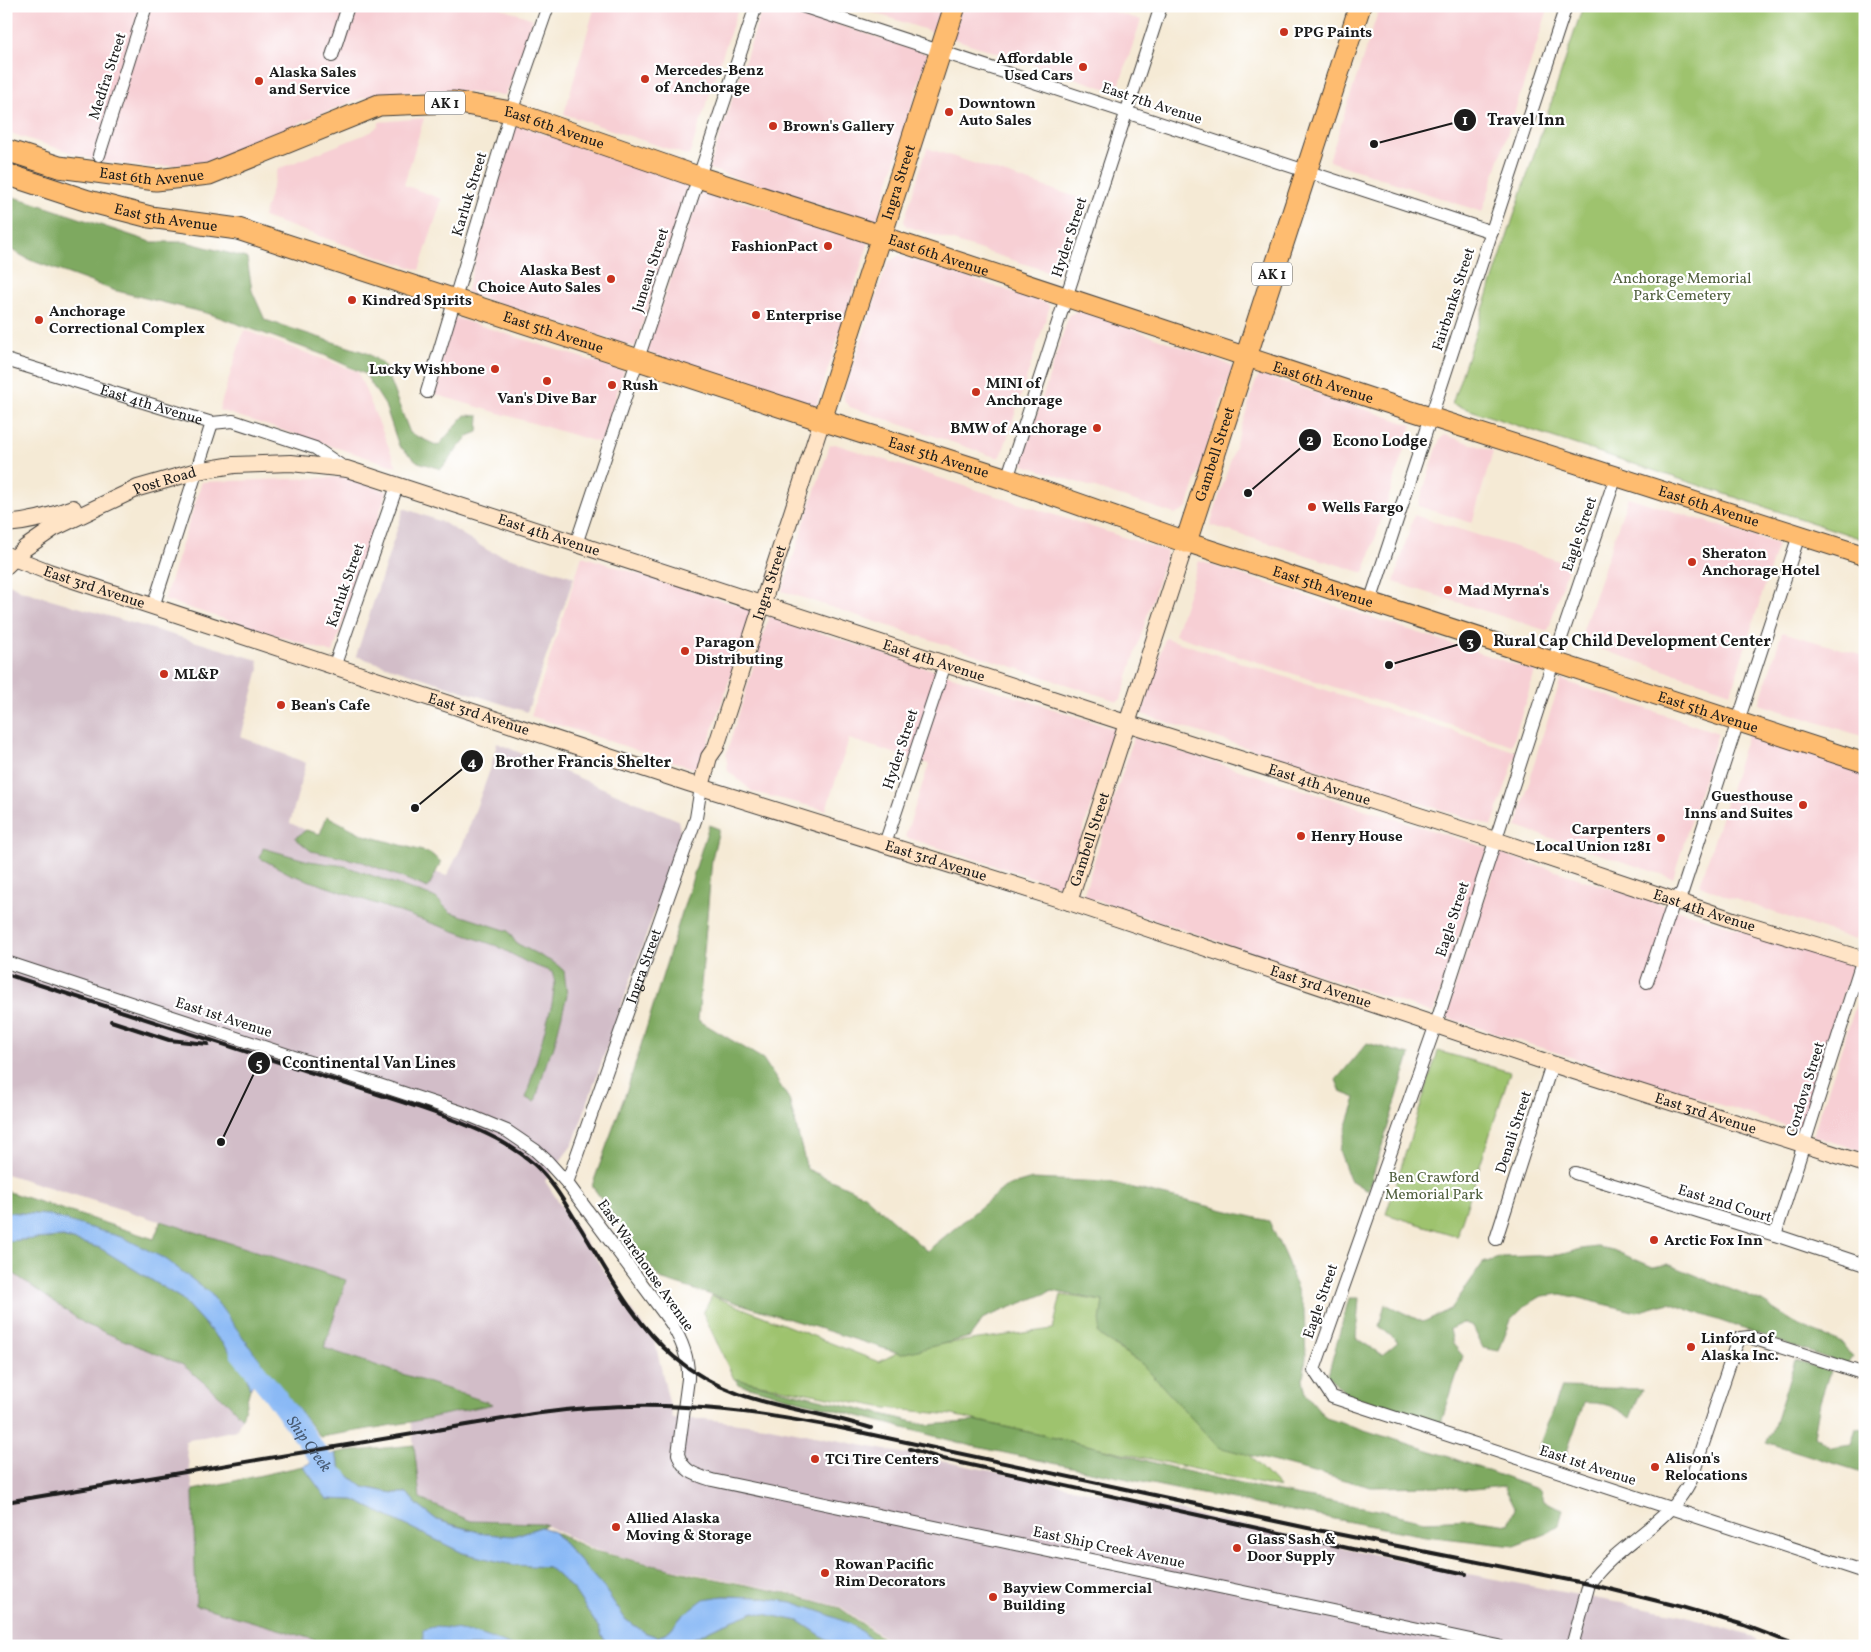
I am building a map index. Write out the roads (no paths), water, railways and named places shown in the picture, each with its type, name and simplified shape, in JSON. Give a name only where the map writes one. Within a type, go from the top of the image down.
[{"type":"highway","name":"Ingra Street","points":[[881,236],[955,6]]},
{"type":"highway","name":"Gambell Street","points":[[1186,542],[1305,170],[1360,6]]},
{"type":"highway","name":"East 6th Avenue","points":[[6,150],[58,167],[156,180],[209,174],[379,105],[454,102],[511,112],[698,177],[881,236]]},
{"type":"highway","name":"East 5th Avenue","points":[[6,174],[88,201],[150,217],[238,229],[1007,479],[1186,542]]},
{"type":"main road","name":"East 6th Avenue","points":[[881,236],[1432,418],[1865,556]]},
{"type":"main road","name":"Ingra Street","points":[[701,787],[709,757],[716,747],[881,236]]},
{"type":"main road","name":"Post Road","points":[[9,560],[54,528],[130,492],[196,471],[234,465],[291,463],[346,469]]},
{"type":"main road","name":"East 4th Avenue","points":[[346,469],[1126,723],[1495,840],[1674,901],[1864,957]]},
{"type":"main road","points":[[6,524],[29,523],[50,517],[138,482],[196,471]]},
{"type":"main road","name":"East 5th Avenue","points":[[1186,542],[1865,763]]},
{"type":"main road","name":"Gambell Street","points":[[1069,902],[1186,542]]},
{"type":"main road","name":"East 3rd Avenue","points":[[9,560],[701,787],[1069,902],[1552,1064],[1865,1164]]},
{"type":"main road","points":[[716,747],[715,777],[720,782],[737,790],[748,801]]},
{"type":"street","name":"Medfra Street","points":[[99,155],[146,6]]},
{"type":"street","points":[[332,56],[348,6]]},
{"type":"street","name":"Karluk Street","points":[[427,392],[511,112],[548,6]]},
{"type":"street","name":"Juneau Street","points":[[576,544],[756,6]]},
{"type":"street","name":"East 7th Avenue","points":[[802,6],[1492,232]]},
{"type":"street","name":"Hyder Street","points":[[1007,479],[1161,6]]},
{"type":"street","name":"Fairbanks Street","points":[[1370,602],[1566,6]]},
{"type":"street","name":"East 4th Avenue","points":[[6,360],[212,423],[233,421],[315,448],[346,469]]},
{"type":"street","points":[[153,607],[212,423]]},
{"type":"street","name":"Eagle Street","points":[[1314,1370],[1436,1024],[1553,662],[1616,476]]},
{"type":"street","name":"Karluk Street","points":[[334,667],[397,486]]},
{"type":"street","points":[[1647,982],[1674,901],[1682,892],[1739,722],[1798,535]]},
{"type":"street","name":"Hyder Street","points":[[885,844],[945,664]]},
{"type":"street","name":"Ingra Street","points":[[567,1183],[696,818],[701,787]]},
{"type":"street","name":"Cordova Street","points":[[1775,1235],[1864,957]]},
{"type":"street","name":"East 1st Avenue","points":[[6,962],[461,1112]]},
{"type":"street","name":"Denali Street","points":[[1496,1239],[1552,1064]]},
{"type":"street","name":"East Warehouse Avenue","points":[[461,1112],[495,1124],[519,1138],[548,1162],[567,1183],[671,1323],[682,1344],[688,1368],[687,1393],[678,1454],[685,1468],[693,1474],[712,1480]]},
{"type":"street","name":"East 2nd Court","points":[[1575,1173],[1865,1265]]},
{"type":"street","points":[[1572,1646],[1589,1584],[1593,1578],[1683,1495],[1691,1480],[1740,1338],[1749,1337],[1865,1374]]},
{"type":"street","name":"East 1st Avenue","points":[[1314,1370],[1332,1397],[1865,1572]]},
{"type":"street","name":"East Ship Creek Avenue","points":[[712,1480],[1499,1646]]},
{"type":"water","points":[[6,1212],[48,1215],[124,1238],[167,1260],[211,1294],[262,1363],[250,1389],[245,1368],[182,1299],[100,1248],[63,1237],[6,1241]]},
{"type":"water","points":[[335,1453],[341,1469],[363,1487],[392,1493],[407,1493],[417,1505],[437,1520],[486,1534],[513,1536],[541,1527],[554,1532],[604,1588],[626,1620],[646,1633],[658,1637],[670,1630],[683,1615],[704,1599],[723,1596],[755,1597],[792,1602],[824,1613],[853,1625],[879,1646],[837,1646],[799,1621],[754,1612],[714,1628],[678,1646],[607,1646],[599,1628],[574,1590],[549,1567],[514,1565],[463,1553],[354,1500],[327,1499],[303,1466]]},
{"type":"water","points":[[433,1627],[473,1633],[511,1646],[437,1646],[423,1640],[423,1630]]},
{"type":"waterway","name":"Ship Creek","points":[[240,1352],[274,1394],[334,1477],[339,1479]]},
{"type":"railway","points":[[6,974],[424,1109],[468,1125],[510,1146],[535,1165],[556,1189],[631,1309],[658,1342],[674,1357],[697,1374],[744,1396],[871,1428]]},
{"type":"railway","points":[[111,1021],[169,1040],[208,1044]]},
{"type":"railway","points":[[6,1502],[533,1414],[628,1406],[704,1408],[761,1414],[836,1427],[1317,1530],[1589,1584],[1682,1607],[1744,1625],[1799,1646]]},
{"type":"railway","points":[[910,1449],[943,1459],[1466,1574]]},
{"type":"place","name":"PPG Paints","points":[[1284,32]]},
{"type":"place","name":"Affordable Used Cars","points":[[1083,67]]},
{"type":"place","name":"Mercedes-Benz of Anchorage","points":[[645,79]]},
{"type":"place","name":"Alaska Sales and Service","points":[[259,81]]},
{"type":"place","name":"Downtown Auto Sales","points":[[949,112]]},
{"type":"place","name":"Brown's Gallery","points":[[773,126]]},
{"type":"place","name":"Travel Inn","points":[[1374,144]]},
{"type":"place","name":"FashionPact","points":[[828,246]]},
{"type":"place","name":"Alaska Best Choice Auto Sales","points":[[611,279]]},
{"type":"place","name":"Kindred Spirits","points":[[352,300]]},
{"type":"place","name":"Enterprise","points":[[756,315]]},
{"type":"place","name":"Anchorage Correctional Complex","points":[[39,320]]},
{"type":"place","name":"Lucky Wishbone","points":[[495,369]]},
{"type":"place","name":"Van's Dive Bar","points":[[547,381]]},
{"type":"place","name":"Rush","points":[[612,385]]},
{"type":"place","name":"MINI of Anchorage","points":[[976,392]]},
{"type":"place","name":"BMW of Anchorage","points":[[1097,428]]},
{"type":"place","name":"Econo Lodge","points":[[1248,493]]},
{"type":"place","name":"Wells Fargo","points":[[1312,507]]},
{"type":"place","name":"Sheraton Anchorage Hotel","points":[[1692,562]]},
{"type":"place","name":"Mad Myrna's","points":[[1448,590]]},
{"type":"place","name":"Paragon Distributing","points":[[685,651]]},
{"type":"place","name":"Rural Cap Child Development Center","points":[[1389,665]]},
{"type":"place","name":"ML&P","points":[[164,674]]},
{"type":"place","name":"Bean's Cafe","points":[[281,705]]},
{"type":"place","name":"Guesthouse Inns and Suites","points":[[1803,805]]},
{"type":"place","name":"Brother Francis Shelter","points":[[415,808]]},
{"type":"place","name":"Henry House","points":[[1301,836]]},
{"type":"place","name":"Carpenters Local Union 1281","points":[[1661,838]]},
{"type":"place","name":"Ccontinental Van Lines","points":[[221,1142]]},
{"type":"place","name":"Arctic Fox Inn","points":[[1654,1240]]},
{"type":"place","name":"Linford of Alaska Inc.","points":[[1691,1347]]},
{"type":"place","name":"TCi Tire Centers","points":[[815,1459]]},
{"type":"place","name":"Alison's Relocations","points":[[1655,1467]]},
{"type":"place","name":"Allied Alaska Moving & Storage","points":[[616,1527]]},
{"type":"place","name":"Glass Sash & Door Supply","points":[[1237,1548]]},
{"type":"place","name":"Rowan Pacific Rim Decorators","points":[[825,1573]]},
{"type":"place","name":"Bayview Commercial Building","points":[[993,1597]]},
{"type":"park label","name":"Anchorage Memorial Park Cemetery","points":[[1682,286]]},
{"type":"park label","name":"Ben Crawford Memorial Park","points":[[1434,1186]]}]
